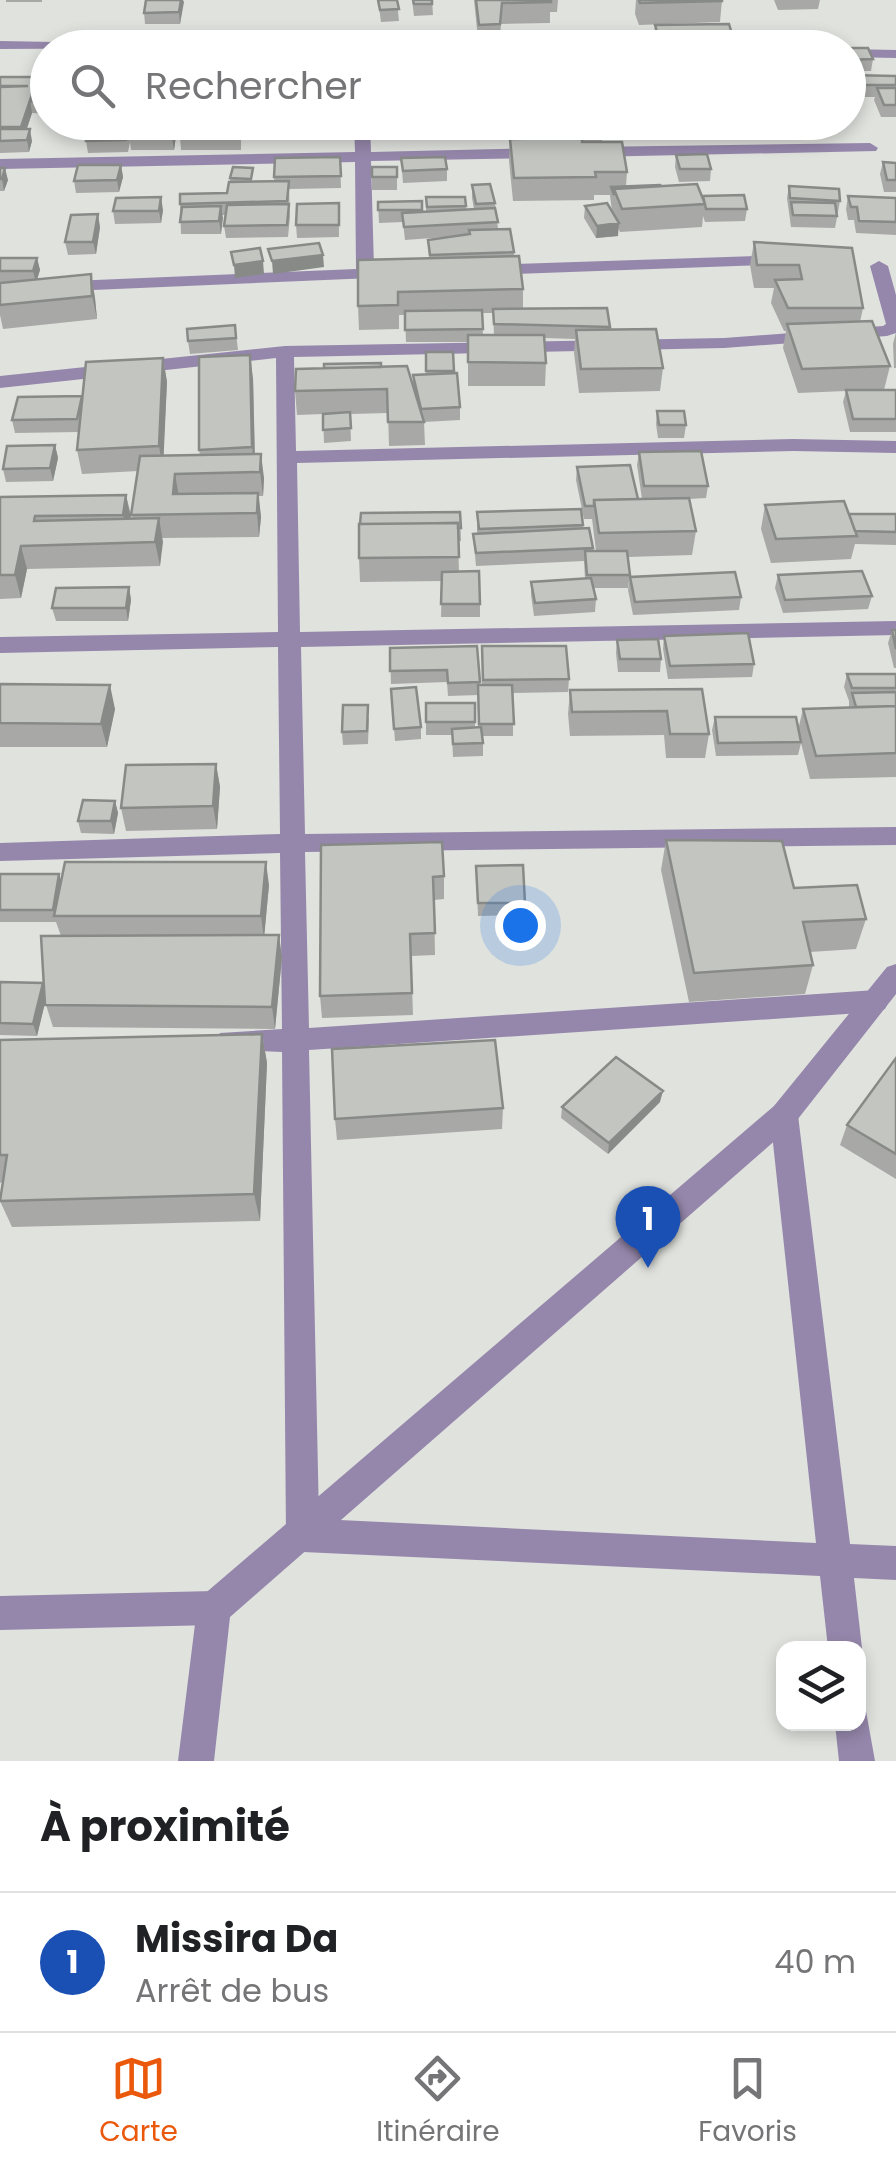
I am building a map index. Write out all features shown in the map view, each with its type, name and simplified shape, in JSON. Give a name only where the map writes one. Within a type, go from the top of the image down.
[{"type":"street","points":[[0,45],[30,46]]},
{"type":"street","points":[[866,54],[896,54]]},
{"type":"street","points":[[363,140],[365,272]]},
{"type":"street","points":[[578,152],[870,148]]},
{"type":"street","points":[[0,164],[558,152]]},
{"type":"street","points":[[466,270],[810,262]]},
{"type":"street","points":[[0,382],[285,352],[724,342],[887,331],[896,326],[879,266]]},
{"type":"street","points":[[0,289],[408,272]]},
{"type":"street","points":[[285,352],[302,1535]]},
{"type":"street","points":[[287,457],[794,445],[896,447]]},
{"type":"street","points":[[0,644],[896,628]]},
{"type":"street","points":[[0,852],[293,843],[896,836]]},
{"type":"street","points":[[0,1613],[214,1608],[784,1115],[896,975]]},
{"type":"street","points":[[198,1042],[297,1040],[876,1001]]},
{"type":"street","points":[[784,1115],[843,1641]]},
{"type":"street","points":[[302,1535],[896,1564]]},
{"type":"street","points":[[196,1761],[214,1608]]},
{"type":"street","points":[[854,1731],[858,1761]]},
{"type":"building","points":[[146,0],[181,0],[179,12],[144,13]]},
{"type":"building","points":[[378,0],[397,0],[399,9],[380,10]]},
{"type":"building","points":[[413,0],[432,0],[432,4],[414,4]]},
{"type":"building","points":[[476,0],[551,2],[502,3],[500,24],[479,25]]},
{"type":"building","points":[[639,0],[722,0],[722,1],[640,3]]},
{"type":"building","points":[[729,24],[731,30],[656,30],[655,25]]},
{"type":"building","points":[[866,75],[896,76],[896,85],[866,85]]},
{"type":"building","points":[[0,77],[30,77],[30,101],[21,127],[0,127],[0,87],[28,86],[0,86]]},
{"type":"building","points":[[877,88],[896,88],[896,105],[884,105]]},
{"type":"building","points":[[0,129],[30,129],[27,140],[0,141]]},
{"type":"building","points":[[510,140],[622,142],[627,172],[595,172],[596,177],[514,178]]},
{"type":"building","points":[[707,154],[711,169],[680,169],[676,155]]},
{"type":"building","points":[[340,157],[341,176],[274,177],[275,158]]},
{"type":"building","points":[[445,157],[447,169],[403,171],[401,158]]},
{"type":"building","points":[[883,162],[896,163],[896,180],[887,180]]},
{"type":"building","points":[[78,165],[121,165],[117,180],[74,181]]},
{"type":"building","points":[[233,167],[253,168],[251,179],[230,178]]},
{"type":"building","points":[[372,167],[397,167],[397,177],[372,177]]},
{"type":"building","points":[[289,181],[287,201],[180,204],[180,194],[227,193],[229,182]]},
{"type":"building","points":[[490,184],[495,203],[476,204],[472,185]]},
{"type":"building","points":[[697,184],[705,204],[622,209],[614,189]]},
{"type":"building","points":[[660,185],[614,189],[614,195],[611,187]]},
{"type":"building","points":[[789,186],[839,189],[840,201],[790,198]]},
{"type":"building","points":[[744,195],[747,209],[706,209],[703,196]]},
{"type":"building","points":[[848,196],[896,198],[896,222],[859,221],[857,207],[851,207]]},
{"type":"building","points":[[161,197],[159,211],[113,211],[116,198]]},
{"type":"building","points":[[426,197],[465,197],[466,206],[427,207]]},
{"type":"building","points":[[422,201],[422,210],[378,210],[378,202]]},
{"type":"building","points":[[791,202],[835,203],[837,216],[793,215]]},
{"type":"building","points":[[339,203],[339,225],[296,225],[297,204]]},
{"type":"building","points":[[607,203],[619,223],[597,226],[585,206]]},
{"type":"building","points":[[289,204],[287,225],[224,226],[227,205]]},
{"type":"building","points":[[221,206],[219,221],[180,222],[182,207]]},
{"type":"building","points":[[495,208],[498,222],[404,227],[402,213]]},
{"type":"building","points":[[98,214],[93,242],[65,242],[71,215]]},
{"type":"building","points":[[510,229],[514,252],[430,255],[428,240],[470,234],[469,230]]},
{"type":"building","points":[[754,242],[852,248],[863,308],[788,308],[775,280],[802,279],[799,265],[757,265]]},
{"type":"building","points":[[319,243],[323,255],[272,261],[268,249]]},
{"type":"building","points":[[260,248],[263,261],[234,265],[231,252]]},
{"type":"building","points":[[519,256],[523,289],[398,292],[398,305],[358,306],[358,260]]},
{"type":"building","points":[[0,258],[37,258],[33,271],[0,271]]},
{"type":"building","points":[[91,274],[92,296],[0,305],[0,283]]},
{"type":"building","points":[[607,308],[610,327],[494,324],[493,309]]},
{"type":"building","points":[[482,310],[483,329],[405,330],[405,311]]},
{"type":"building","points":[[872,321],[890,366],[802,369],[787,324]]},
{"type":"building","points":[[235,325],[236,338],[188,341],[187,329]]},
{"type":"building","points":[[656,329],[663,368],[581,369],[576,330]]},
{"type":"building","points":[[468,335],[544,335],[546,363],[468,362]]},
{"type":"building","points":[[426,352],[453,352],[454,371],[426,371]]},
{"type":"building","points":[[250,355],[252,447],[199,450],[199,357]]},
{"type":"building","points":[[163,358],[159,446],[77,450],[86,362]]},
{"type":"building","points":[[381,363],[381,367],[324,368],[324,364]]},
{"type":"building","points":[[407,366],[424,422],[388,422],[387,389],[295,391],[296,369]]},
{"type":"building","points":[[457,373],[460,407],[421,409],[413,375]]},
{"type":"building","points":[[846,390],[896,390],[896,419],[853,419]]},
{"type":"building","points":[[82,396],[77,419],[12,420],[18,397]]},
{"type":"building","points":[[657,411],[684,411],[686,425],[659,425]]},
{"type":"building","points":[[350,412],[351,428],[323,430],[323,414]]},
{"type":"building","points":[[55,445],[50,468],[3,469],[7,446]]},
{"type":"building","points":[[701,451],[708,486],[644,486],[639,452]]},
{"type":"building","points":[[261,454],[260,472],[175,474],[173,494],[258,493],[257,513],[131,515],[140,456]]},
{"type":"building","points":[[630,465],[638,499],[594,500],[594,506],[585,506],[577,467]]},
{"type":"building","points":[[126,495],[123,515],[35,516],[34,521],[159,518],[155,542],[21,546],[15,575],[0,575],[0,497]]},
{"type":"building","points":[[689,498],[696,531],[599,533],[594,500]]},
{"type":"building","points":[[844,501],[857,536],[776,539],[765,505]]},
{"type":"building","points":[[581,509],[583,525],[479,529],[477,512]]},
{"type":"building","points":[[460,512],[461,528],[458,523],[360,524],[361,513]]},
{"type":"building","points":[[849,514],[896,514],[896,532],[855,531]]},
{"type":"building","points":[[458,523],[459,557],[359,558],[359,524]]},
{"type":"building","points":[[589,528],[593,548],[476,553],[473,534]]},
{"type":"building","points":[[585,551],[627,551],[630,575],[587,575]]},
{"type":"building","points":[[479,571],[480,604],[441,604],[442,572]]},
{"type":"building","points":[[862,571],[872,596],[785,600],[778,575]]},
{"type":"building","points":[[735,572],[741,597],[635,602],[630,577]]},
{"type":"building","points":[[591,578],[596,599],[535,603],[531,582]]},
{"type":"building","points":[[129,587],[126,608],[52,608],[56,588]]},
{"type":"building","points":[[748,633],[754,664],[670,666],[664,636]]},
{"type":"building","points":[[658,639],[661,659],[620,659],[617,640]]},
{"type":"building","points":[[477,646],[480,682],[448,683],[447,670],[390,671],[390,648]]},
{"type":"building","points":[[482,646],[566,646],[569,679],[483,680]]},
{"type":"building","points":[[847,674],[896,674],[896,688],[852,688]]},
{"type":"building","points":[[0,684],[110,685],[101,724],[0,723]]},
{"type":"building","points":[[478,685],[512,685],[514,724],[479,724]]},
{"type":"building","points":[[416,687],[421,727],[394,729],[391,689]]},
{"type":"building","points":[[702,689],[709,734],[670,734],[667,711],[572,712],[570,690]]},
{"type":"building","points":[[896,692],[896,706],[856,707],[852,693]]},
{"type":"building","points":[[426,703],[475,703],[475,722],[426,722]]},
{"type":"building","points":[[343,705],[368,705],[367,731],[342,732]]},
{"type":"building","points":[[896,706],[896,753],[816,756],[803,709]]},
{"type":"building","points":[[715,717],[796,717],[801,742],[718,743]]},
{"type":"building","points":[[481,727],[483,743],[453,744],[452,729]]},
{"type":"building","points":[[216,764],[213,806],[121,808],[126,765]]},
{"type":"building","points":[[83,800],[115,801],[111,821],[78,821]]},
{"type":"building","points":[[666,840],[782,841],[794,888],[857,885],[866,919],[803,922],[813,965],[694,973]]},
{"type":"building","points":[[442,842],[444,876],[433,877],[435,933],[410,934],[412,993],[320,996],[321,845]]},
{"type":"building","points":[[65,862],[266,862],[261,916],[54,916]]},
{"type":"building","points":[[523,865],[525,903],[478,903],[476,866]]},
{"type":"building","points":[[0,874],[59,874],[53,910],[0,910]]},
{"type":"building","points":[[279,935],[272,1007],[45,1005],[41,936]]},
{"type":"building","points":[[0,982],[43,983],[33,1024],[0,1023]]},
{"type":"building","points":[[262,1034],[254,1194],[0,1201],[7,1155],[0,1155],[0,1040]]},
{"type":"building","points":[[495,1040],[503,1108],[335,1119],[332,1049]]},
{"type":"building","points":[[616,1057],[663,1091],[609,1143],[562,1107]]},
{"type":"building","points":[[896,1058],[896,1154],[847,1125]]},
{"type":"place","name":"Missira Da","points":[[648,1268]]}]
